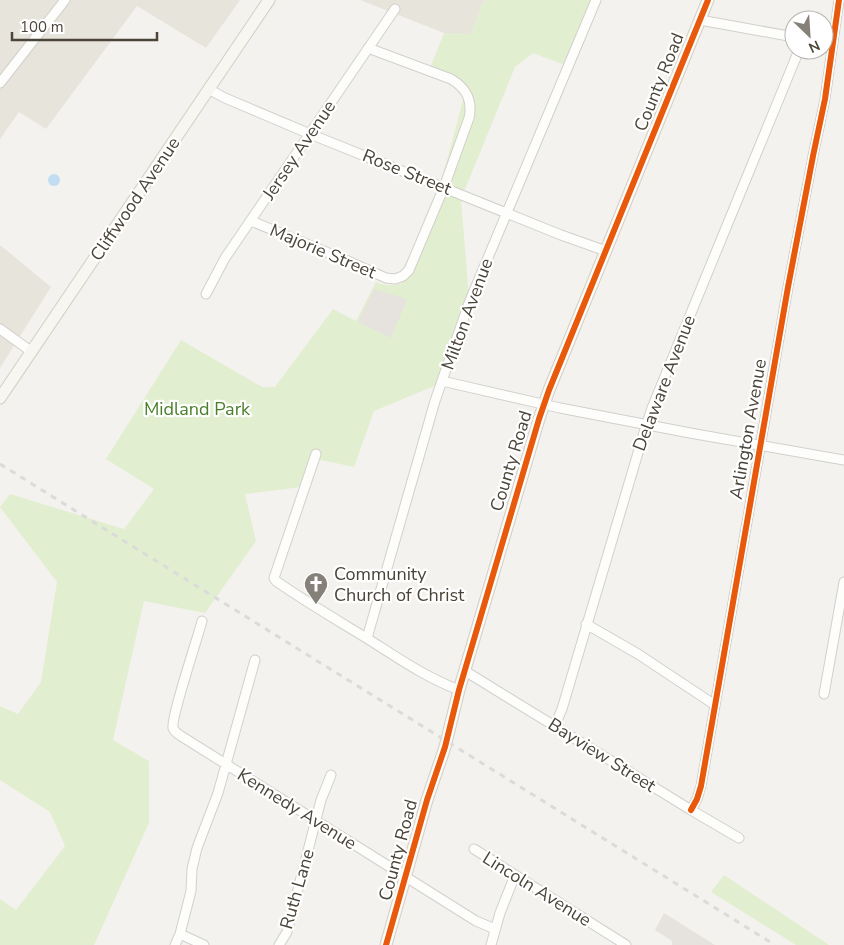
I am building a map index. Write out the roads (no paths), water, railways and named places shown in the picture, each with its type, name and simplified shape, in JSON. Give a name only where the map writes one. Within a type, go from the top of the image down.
[{"type":"street","points":[[0,83],[65,0]]},
{"type":"street","name":"Cliffwood Avenue","points":[[0,398],[210,90],[269,0]]},
{"type":"street","name":"Milton Avenue","points":[[367,638],[442,380],[468,303],[596,0]]},
{"type":"street","name":"County Road","points":[[386,945],[427,800],[445,747],[459,690],[516,493],[544,404],[708,0]]},
{"type":"street","points":[[834,22],[839,0]]},
{"type":"street","name":"Jersey Avenue","points":[[206,294],[225,258],[395,9]]},
{"type":"street","points":[[700,20],[784,35]]},
{"type":"street","points":[[368,48],[451,79],[459,84],[467,94],[471,109],[469,118],[444,187]]},
{"type":"street","name":"Delaware Avenue","points":[[555,725],[562,710],[646,425],[795,60]]},
{"type":"street","name":"Arlington Avenue","points":[[691,810],[701,786],[788,287],[825,99],[827,60]]},
{"type":"street","name":"Rose Street","points":[[210,90],[310,134],[606,251]]},
{"type":"street","name":"Majorie Street","points":[[251,221],[348,260],[386,278],[395,279],[403,276],[409,270],[444,187]]},
{"type":"street","points":[[0,329],[32,352]]},
{"type":"street","points":[[442,380],[646,425],[844,460]]},
{"type":"street","points":[[316,454],[274,578],[316,608],[418,671],[438,682],[459,690]]},
{"type":"street","points":[[824,694],[844,582]]},
{"type":"street","name":"Kennedy Avenue","points":[[202,622],[180,694],[173,727],[181,736],[476,921],[495,929]]},
{"type":"street","points":[[586,624],[638,654],[715,705]]},
{"type":"street","points":[[175,945],[180,934],[191,890],[192,869],[197,848],[218,793],[255,660]]},
{"type":"street","name":"Bayview Street","points":[[465,670],[739,838]]},
{"type":"street","name":"Ruth Lane","points":[[279,945],[287,932],[322,800],[332,775]]},
{"type":"street","name":"Lincoln Avenue","points":[[474,849],[626,945]]},
{"type":"street","points":[[491,945],[503,904],[515,875]]},
{"type":"street","points":[[180,934],[204,945]]},
{"type":"water","points":[[52,174],[56,174],[60,180],[56,186],[52,186],[48,182],[48,178]]},
{"type":"railway","points":[[0,464],[775,945]]},
{"type":"place","name":"Community Church of Christ","points":[[316,605]]},
{"type":"park label","name":"Midland Park","points":[[197,409]]}]
